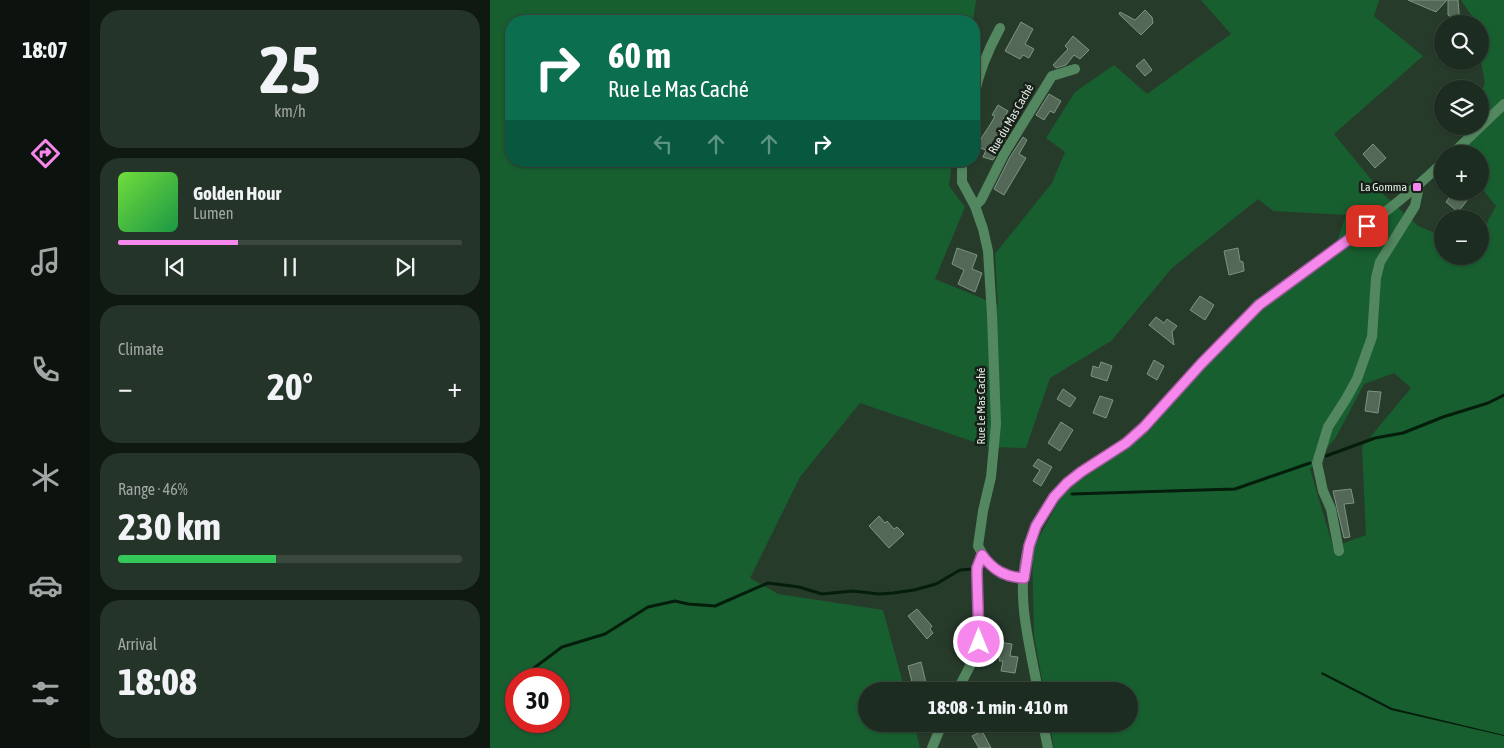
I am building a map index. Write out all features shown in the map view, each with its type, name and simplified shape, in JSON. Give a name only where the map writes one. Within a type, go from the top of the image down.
[{"type":"street","points":[[980,71],[988,50],[1000,28]]},
{"type":"street","name":"Rue du Mas Caché","points":[[975,206],[981,200],[1004,154],[1052,76],[1075,69]]},
{"type":"street","points":[[1461,145],[1504,104]]},
{"type":"street","points":[[962,167],[962,182],[975,206]]},
{"type":"street","points":[[1036,682],[1025,617],[1024,578],[1029,546],[1036,526],[1054,497],[1081,472],[1126,443],[1138,432],[1259,305],[1399,203],[1434,171]]},
{"type":"street","points":[[1339,551],[1331,509],[1323,491],[1317,463],[1328,427],[1357,379],[1372,337],[1376,278],[1380,262],[1415,206],[1417,187]]},
{"type":"street","name":"Rue Le Mas Caché","points":[[962,682],[979,642],[977,568],[982,555],[978,546],[983,511],[991,477],[996,424],[988,250],[975,206]]},
{"type":"street","points":[[982,555],[987,562],[1002,574],[1024,578]]},
{"type":"street","points":[[932,748],[939,732]]},
{"type":"street","points":[[1045,732],[1048,748]]},
{"type":"green space","points":[[490,0],[976,0],[974,15],[505,15],[505,167],[951,167],[949,186],[965,207],[935,279],[998,305],[995,254],[1052,183],[1065,152],[1046,138],[1075,92],[1114,65],[1147,94],[1231,34],[1201,0],[1379,0],[1374,16],[1423,56],[1334,134],[1382,193],[1418,226],[1434,233],[1434,265],[1489,265],[1489,219],[1496,206],[1489,197],[1489,145],[1468,145],[1468,135],[1489,135],[1489,80],[1484,80],[1482,70],[1489,70],[1489,15],[1471,15],[1461,0],[1504,0],[1504,748],[1054,748],[1051,732],[1138,732],[1138,682],[1042,682],[1034,635],[1032,550],[1065,490],[1124,450],[1183,392],[1254,300],[1331,259],[1346,215],[1273,211],[1258,199],[1172,268],[1111,341],[1050,378],[1026,448],[989,447],[860,403],[800,477],[750,578],[778,594],[883,610],[903,682],[858,682],[858,732],[916,732],[920,748],[490,748]],"holes":[[[1394,373],[1411,388],[1362,447],[1366,535],[1333,547],[1310,469],[1336,437],[1364,384]]]},
{"type":"shaded area","points":[[1322,672],[1392,708],[1504,736],[1391,710],[1321,674]]},
{"type":"building","points":[[1408,0],[1447,0],[1436,12]]},
{"type":"building","points":[[1448,0],[1458,0],[1459,15],[1448,15]]},
{"type":"building","points":[[1145,10],[1152,17],[1153,23],[1141,35],[1119,14],[1120,12],[1135,20]]},
{"type":"building","points":[[1021,22],[1033,29],[1025,44],[1034,49],[1029,58],[1023,55],[1020,59],[1005,51]]},
{"type":"building","points":[[1073,36],[1089,50],[1080,59],[1074,55],[1066,65],[1056,68],[1053,65],[1068,49],[1065,46]]},
{"type":"building","points":[[1144,59],[1152,70],[1145,76],[1136,66]]},
{"type":"building","points":[[1049,94],[1061,101],[1054,113],[1050,111],[1044,120],[1036,115]]},
{"type":"building","points":[[998,105],[1008,111],[1001,123],[1011,129],[993,160],[983,157],[986,150],[980,148],[980,141],[995,116],[992,115]]},
{"type":"building","points":[[1023,137],[1027,140],[1019,154],[1026,158],[1004,195],[994,189],[1010,157]]},
{"type":"building","points":[[1373,144],[1386,158],[1375,168],[1363,154]]},
{"type":"building","points":[[1447,200],[1467,200],[1460,210],[1456,210],[1446,202]]},
{"type":"building","points":[[957,248],[977,255],[972,269],[982,273],[975,292],[958,284],[964,270],[952,264]]},
{"type":"building","points":[[1238,248],[1244,271],[1229,275],[1224,251]]},
{"type":"building","points":[[1200,296],[1214,305],[1205,320],[1190,310]]},
{"type":"building","points":[[1156,317],[1164,323],[1167,319],[1177,326],[1172,332],[1174,345],[1149,325]]},
{"type":"building","points":[[1154,360],[1164,366],[1157,380],[1147,374]]},
{"type":"building","points":[[1101,362],[1112,366],[1107,381],[1091,376],[1093,366],[1099,368]]},
{"type":"building","points":[[1063,389],[1076,398],[1070,407],[1057,399]]},
{"type":"building","points":[[1368,391],[1381,392],[1378,413],[1365,411]]},
{"type":"building","points":[[1100,396],[1113,400],[1106,418],[1093,413]]},
{"type":"building","points":[[1061,422],[1073,430],[1060,451],[1048,443]]},
{"type":"building","points":[[1038,459],[1052,467],[1041,486],[1033,481],[1040,470],[1033,466]]},
{"type":"building","points":[[1351,489],[1354,503],[1344,504],[1350,537],[1344,538],[1333,491]]},
{"type":"building","points":[[879,516],[885,523],[887,521],[894,529],[897,527],[904,534],[889,548],[869,526]]},
{"type":"building","points":[[917,609],[932,626],[930,629],[933,633],[927,639],[908,616]]},
{"type":"building","points":[[990,641],[1012,644],[1010,656],[1018,657],[1015,673],[1001,671],[1003,661],[999,661],[1000,658],[988,656]]},
{"type":"building","points":[[921,662],[926,682],[912,682],[908,666]]},
{"type":"building","points":[[983,732],[991,748],[979,748],[972,736]]},
{"type":"waterway","points":[[1326,456],[1375,438],[1403,433],[1443,417],[1488,403],[1504,395]]},
{"type":"waterway","points":[[1072,494],[1235,489],[1310,463]]},
{"type":"waterway","points":[[534,668],[562,647],[605,634],[648,607],[675,601],[715,606],[768,583],[799,587],[822,594],[853,591],[879,594],[893,593],[936,584],[960,570],[972,569]]},
{"type":"place","name":"La Gomma","points":[[1417,187]]},
{"type":"route","points":[[979,642],[977,568],[982,555],[987,562],[1002,574],[1024,578],[1026,556],[1036,526],[1054,497],[1067,483],[1126,443],[1144,427],[1201,364],[1259,305],[1367,226]]}]
